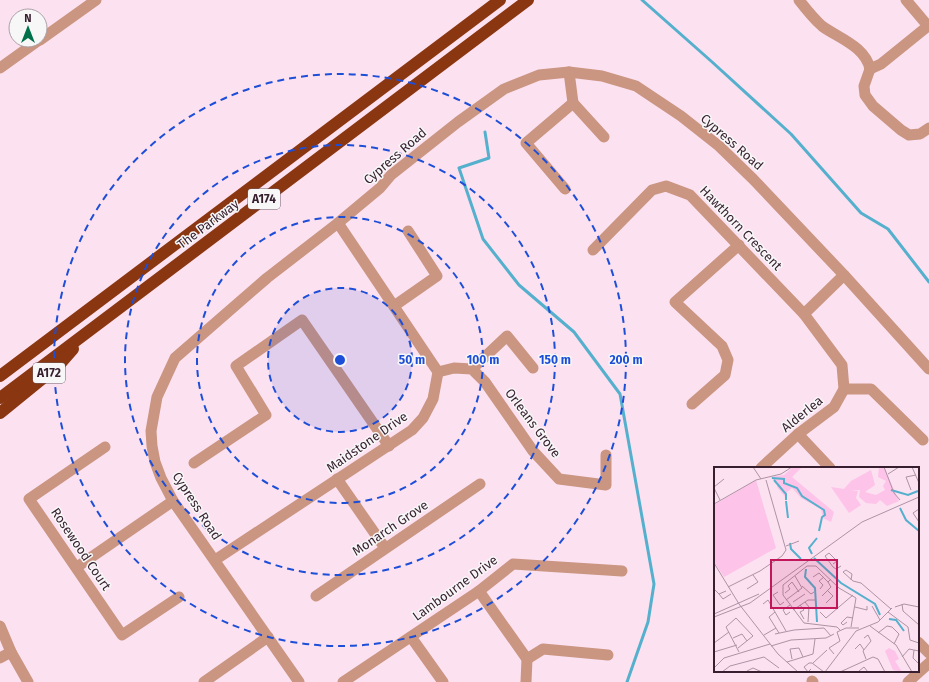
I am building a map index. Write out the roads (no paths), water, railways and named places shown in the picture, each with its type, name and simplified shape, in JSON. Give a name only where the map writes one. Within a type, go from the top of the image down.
[{"type":"highway","name":"The Parkway","points":[[0,376],[500,0]]},
{"type":"highway","name":"The Parkway","points":[[0,398],[528,0]]},
{"type":"highway","name":"A174","points":[[0,367],[68,325]]},
{"type":"highway","name":"A172","points":[[0,412],[59,365],[93,327]]},
{"type":"street","points":[[48,34],[96,0]]},
{"type":"street","points":[[799,0],[813,18],[857,49],[866,59],[870,69],[864,86],[865,95],[873,106],[909,135],[920,134],[929,128]]},
{"type":"street","points":[[870,69],[881,64],[928,26],[906,0]]},
{"type":"street","points":[[0,68],[29,48]]},
{"type":"street","points":[[569,72],[573,103],[604,138]]},
{"type":"street","name":"Cypress Road","points":[[299,682],[174,501],[161,478],[155,462],[151,431],[157,397],[175,358],[267,278],[338,223],[380,188],[391,175],[458,122],[504,89],[539,75],[569,72],[602,76],[636,86],[680,116],[719,146],[754,179],[929,369]]},
{"type":"street","points":[[565,189],[526,143],[573,103]]},
{"type":"street","name":"Hawthorn Crescent","points":[[593,250],[652,190],[666,186],[690,194],[804,314]]},
{"type":"street","points":[[338,223],[438,372],[454,368],[472,369],[507,336],[533,368]]},
{"type":"street","points":[[394,306],[438,276],[408,231]]},
{"type":"street","points":[[692,404],[725,375],[728,360],[722,346],[675,302],[739,246]]},
{"type":"street","points":[[844,275],[804,314],[842,365],[844,389],[871,389],[923,440]]},
{"type":"street","points":[[194,463],[266,415],[236,366],[302,320],[389,446]]},
{"type":"street","name":"Orleans Grove","points":[[472,369],[486,382],[533,451],[559,478],[606,485],[606,455]]},
{"type":"street","name":"Maidstone Drive","points":[[215,560],[412,430],[423,418],[433,399],[438,372]]},
{"type":"street","name":"Alderlea","points":[[761,467],[798,434],[834,407],[844,389]]},
{"type":"street","points":[[798,434],[829,467]]},
{"type":"street","name":"Rosewood Court","points":[[105,447],[29,499],[77,567],[122,635],[179,597]]},
{"type":"street","points":[[337,479],[385,548]]},
{"type":"street","name":"Monarch Grove","points":[[316,596],[480,484]]},
{"type":"street","points":[[77,567],[174,501]]},
{"type":"street","name":"Lambourne Drive","points":[[343,682],[479,591],[512,564],[622,571]]},
{"type":"street","points":[[479,591],[527,659],[526,682]]},
{"type":"street","points":[[0,626],[11,652],[28,682]]},
{"type":"street","points":[[204,682],[268,637]]},
{"type":"street","points":[[411,637],[443,682]]},
{"type":"street","points":[[919,643],[929,654]]},
{"type":"street","points":[[527,659],[543,649],[608,655]]},
{"type":"street","points":[[0,658],[11,652]]},
{"type":"street","points":[[908,682],[929,663]]},
{"type":"waterway","points":[[642,0],[791,134],[861,213],[888,229],[929,282]]},
{"type":"waterway","points":[[485,132],[489,158],[459,168],[483,239],[519,285],[574,332],[620,394],[654,584],[648,622],[627,682]]}]
